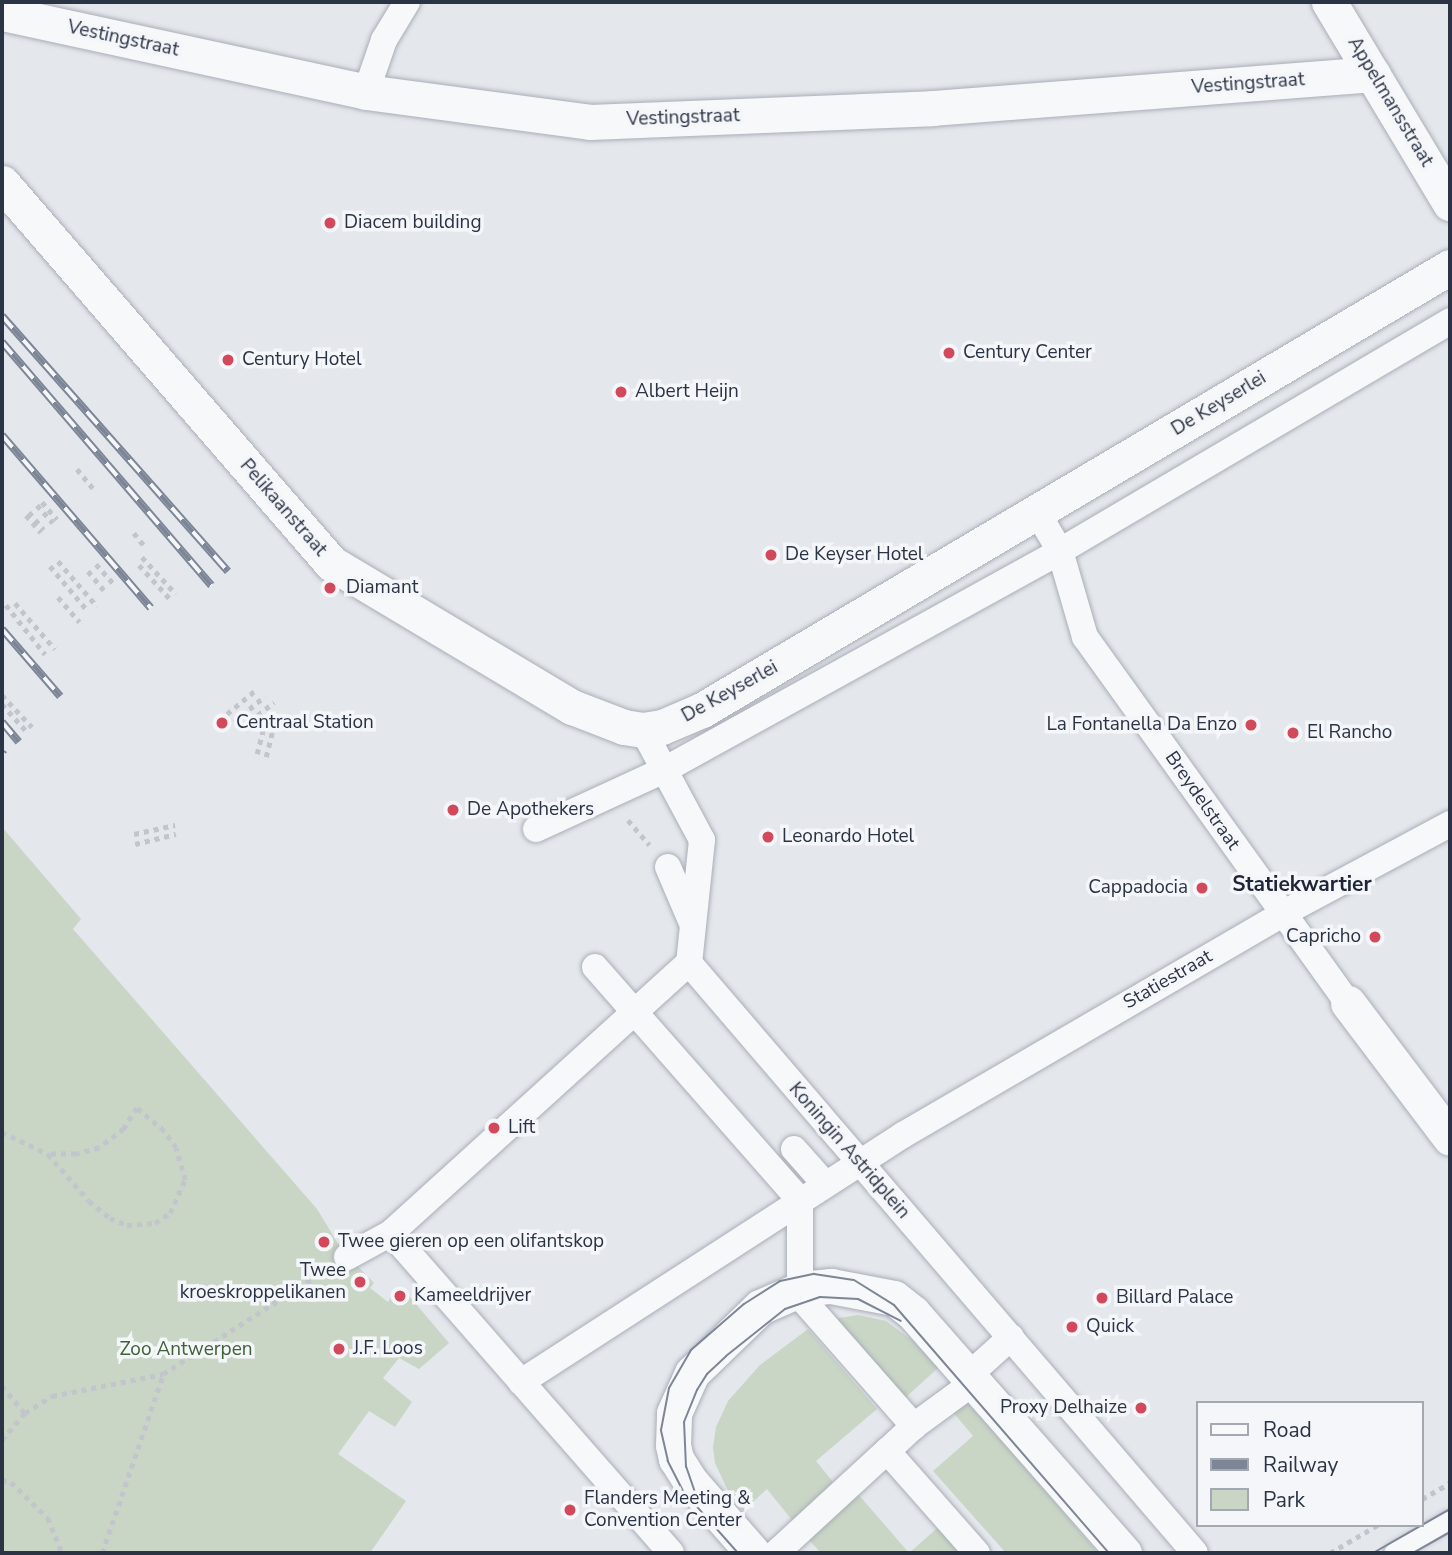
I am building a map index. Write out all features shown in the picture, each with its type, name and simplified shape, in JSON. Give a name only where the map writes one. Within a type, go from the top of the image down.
[{"type":"street","points":[[366,92],[383,40],[407,2]]},
{"type":"street","name":"Appelmansstraat","points":[[1329,2],[1450,202]]},
{"type":"street","name":"Vestingstraat","points":[[2,13],[366,92],[590,122],[932,108],[1373,74]]},
{"type":"street","name":"Pelikaanstraat","points":[[2,183],[331,563],[572,708],[624,727],[643,730]]},
{"type":"street","name":"De Keyserlei","points":[[643,730],[662,727],[702,710],[1450,267]]},
{"type":"street","name":"De Keyserlei","points":[[536,829],[664,769],[1060,551],[1450,321]]},
{"type":"street","name":"Breydelstraat","points":[[1037,512],[1060,551],[1085,637],[1282,914],[1450,1138]]},
{"type":"street","points":[[347,1257],[391,1233],[689,963],[702,840],[643,730]]},
{"type":"street","name":"Statiestraat","points":[[800,1200],[889,1144],[1282,914],[1450,824]]},
{"type":"street","points":[[668,867],[693,924]]},
{"type":"street","name":"Koningin Astridplein","points":[[689,963],[1195,1553]]},
{"type":"street","points":[[595,967],[800,1200],[801,1289],[804,1301],[914,1426]]},
{"type":"street","points":[[794,1149],[825,1184]]},
{"type":"street","points":[[521,1382],[800,1200]]},
{"type":"street","points":[[391,1233],[671,1553]]},
{"type":"street","points":[[753,1553],[690,1481],[676,1459],[673,1445],[674,1413],[681,1393],[706,1357],[760,1307],[801,1289],[831,1286],[894,1298],[913,1313],[1124,1553]]},
{"type":"street","points":[[776,1553],[914,1426],[966,1388],[968,1376],[1010,1337]]},
{"type":"street","points":[[887,1451],[977,1553]]},
{"type":"lane","points":[[1393,1553],[1450,1520]]},
{"type":"path","points":[[78,468],[94,488]]},
{"type":"path","points":[[40,503],[55,521]]},
{"type":"path","points":[[27,514],[43,531]]},
{"type":"path","points":[[134,533],[147,547]]},
{"type":"path","points":[[142,556],[176,594]]},
{"type":"path","points":[[58,561],[97,606]]},
{"type":"path","points":[[96,564],[114,584]]},
{"type":"path","points":[[139,565],[172,601]]},
{"type":"path","points":[[50,566],[87,610]]},
{"type":"path","points":[[88,571],[104,590]]},
{"type":"path","points":[[58,597],[80,622]]},
{"type":"path","points":[[15,603],[55,649]]},
{"type":"path","points":[[6,605],[45,654]]},
{"type":"path","points":[[32,620],[49,640]]},
{"type":"path","points":[[25,625],[43,646]]},
{"type":"path","points":[[227,714],[257,689]]},
{"type":"path","points":[[2,695],[32,727]]},
{"type":"path","points":[[234,722],[265,696]]},
{"type":"path","points":[[242,728],[274,702]]},
{"type":"path","points":[[2,704],[26,731]]},
{"type":"path","points":[[257,754],[266,718]]},
{"type":"path","points":[[266,757],[275,720]]},
{"type":"path","points":[[134,834],[176,825]]},
{"type":"path","points":[[135,844],[176,834]]},
{"type":"path","points":[[2,1132],[48,1154],[89,1201],[110,1218],[127,1225],[155,1223],[170,1213],[185,1180],[176,1148],[164,1131],[137,1108],[124,1129],[99,1148],[76,1154],[48,1154]]},
{"type":"path","points":[[2,1440],[25,1413],[52,1396],[163,1374],[347,1257]]},
{"type":"path","points":[[102,1553],[163,1374]]},
{"type":"path","points":[[2,1386],[25,1413]]},
{"type":"path","points":[[2,1480],[11,1482],[48,1518],[62,1553]]},
{"type":"path","points":[[1424,1498],[1450,1483]]},
{"type":"path","points":[[1330,1553],[1375,1527]]},
{"type":"green space","name":"Zoo Antwerpen","points":[[2,827],[81,919],[73,929],[317,1209],[342,1250],[374,1283],[370,1288],[388,1302],[394,1292],[404,1290],[449,1343],[419,1369],[399,1358],[383,1378],[412,1402],[395,1427],[369,1411],[338,1454],[406,1501],[370,1553],[2,1553]]},
{"type":"green space","points":[[858,1315],[886,1321],[913,1341],[939,1367],[904,1399],[833,1319]]},
{"type":"green space","points":[[808,1329],[877,1409],[816,1461],[833,1482],[792,1520],[767,1489],[743,1511],[729,1493],[715,1463],[713,1447],[716,1427],[728,1401],[760,1365]]},
{"type":"green space","points":[[965,1400],[1098,1553],[1006,1553],[933,1471],[973,1436],[952,1411]]},
{"type":"green space","points":[[858,1494],[909,1553],[821,1553],[808,1539]]},
{"type":"green space","points":[[942,1524],[968,1553],[909,1553]]},
{"type":"tram line","points":[[738,1553],[683,1491],[668,1461],[661,1430],[669,1388],[691,1350],[744,1304],[780,1281],[814,1274],[854,1280],[894,1305],[1109,1553]]},
{"type":"tram line","points":[[698,1501],[686,1467],[684,1422],[697,1390],[707,1374],[726,1356],[785,1309],[820,1297],[858,1299],[901,1321]]},
{"type":"tram line","points":[[1424,1524],[1450,1509]]},
{"type":"tram line","points":[[1373,1553],[1418,1527]]},
{"type":"tram line","points":[[1413,1553],[1450,1532]]},
{"type":"railway","points":[[2,316],[228,571]]},
{"type":"railway","points":[[2,342],[211,585]]},
{"type":"railway","points":[[2,435],[151,608]]},
{"type":"railway","points":[[2,629],[60,696]]},
{"type":"railway","points":[[2,722],[19,742]]},
{"type":"place","name":"Diacem building","points":[[330,223]]},
{"type":"place","name":"Century Center","points":[[949,353]]},
{"type":"place","name":"Century Hotel","points":[[228,360]]},
{"type":"place","name":"Albert Heijn","points":[[621,392]]},
{"type":"place","name":"De Keyser Hotel","points":[[771,555]]},
{"type":"place","name":"Diamant","points":[[330,588]]},
{"type":"place","name":"Centraal Station","points":[[222,723]]},
{"type":"place","name":"La Fontanella Da Enzo","points":[[1251,725]]},
{"type":"place","name":"El Rancho","points":[[1293,733]]},
{"type":"place","name":"De Apothekers","points":[[453,810]]},
{"type":"place","name":"Leonardo Hotel","points":[[768,837]]},
{"type":"place","name":"Cappadocia","points":[[1202,888]]},
{"type":"place","name":"Capricho","points":[[1375,937]]},
{"type":"place","name":"Lift","points":[[494,1128]]},
{"type":"place","name":"Twee gieren op een olifantskop","points":[[324,1242]]},
{"type":"place","name":"Twee kroeskroppelikanen","points":[[360,1282]]},
{"type":"place","name":"Kameeldrijver","points":[[400,1296]]},
{"type":"place","name":"Billard Palace","points":[[1102,1298]]},
{"type":"place","name":"Quick","points":[[1072,1327]]},
{"type":"place","name":"J.F. Loos","points":[[339,1349]]},
{"type":"place","name":"Proxy Delhaize","points":[[1141,1408]]},
{"type":"place","name":"Flanders Meeting & Convention Center","points":[[570,1510]]},
{"type":"district","name":"Statiekwartier","points":[[1302,884]]}]
